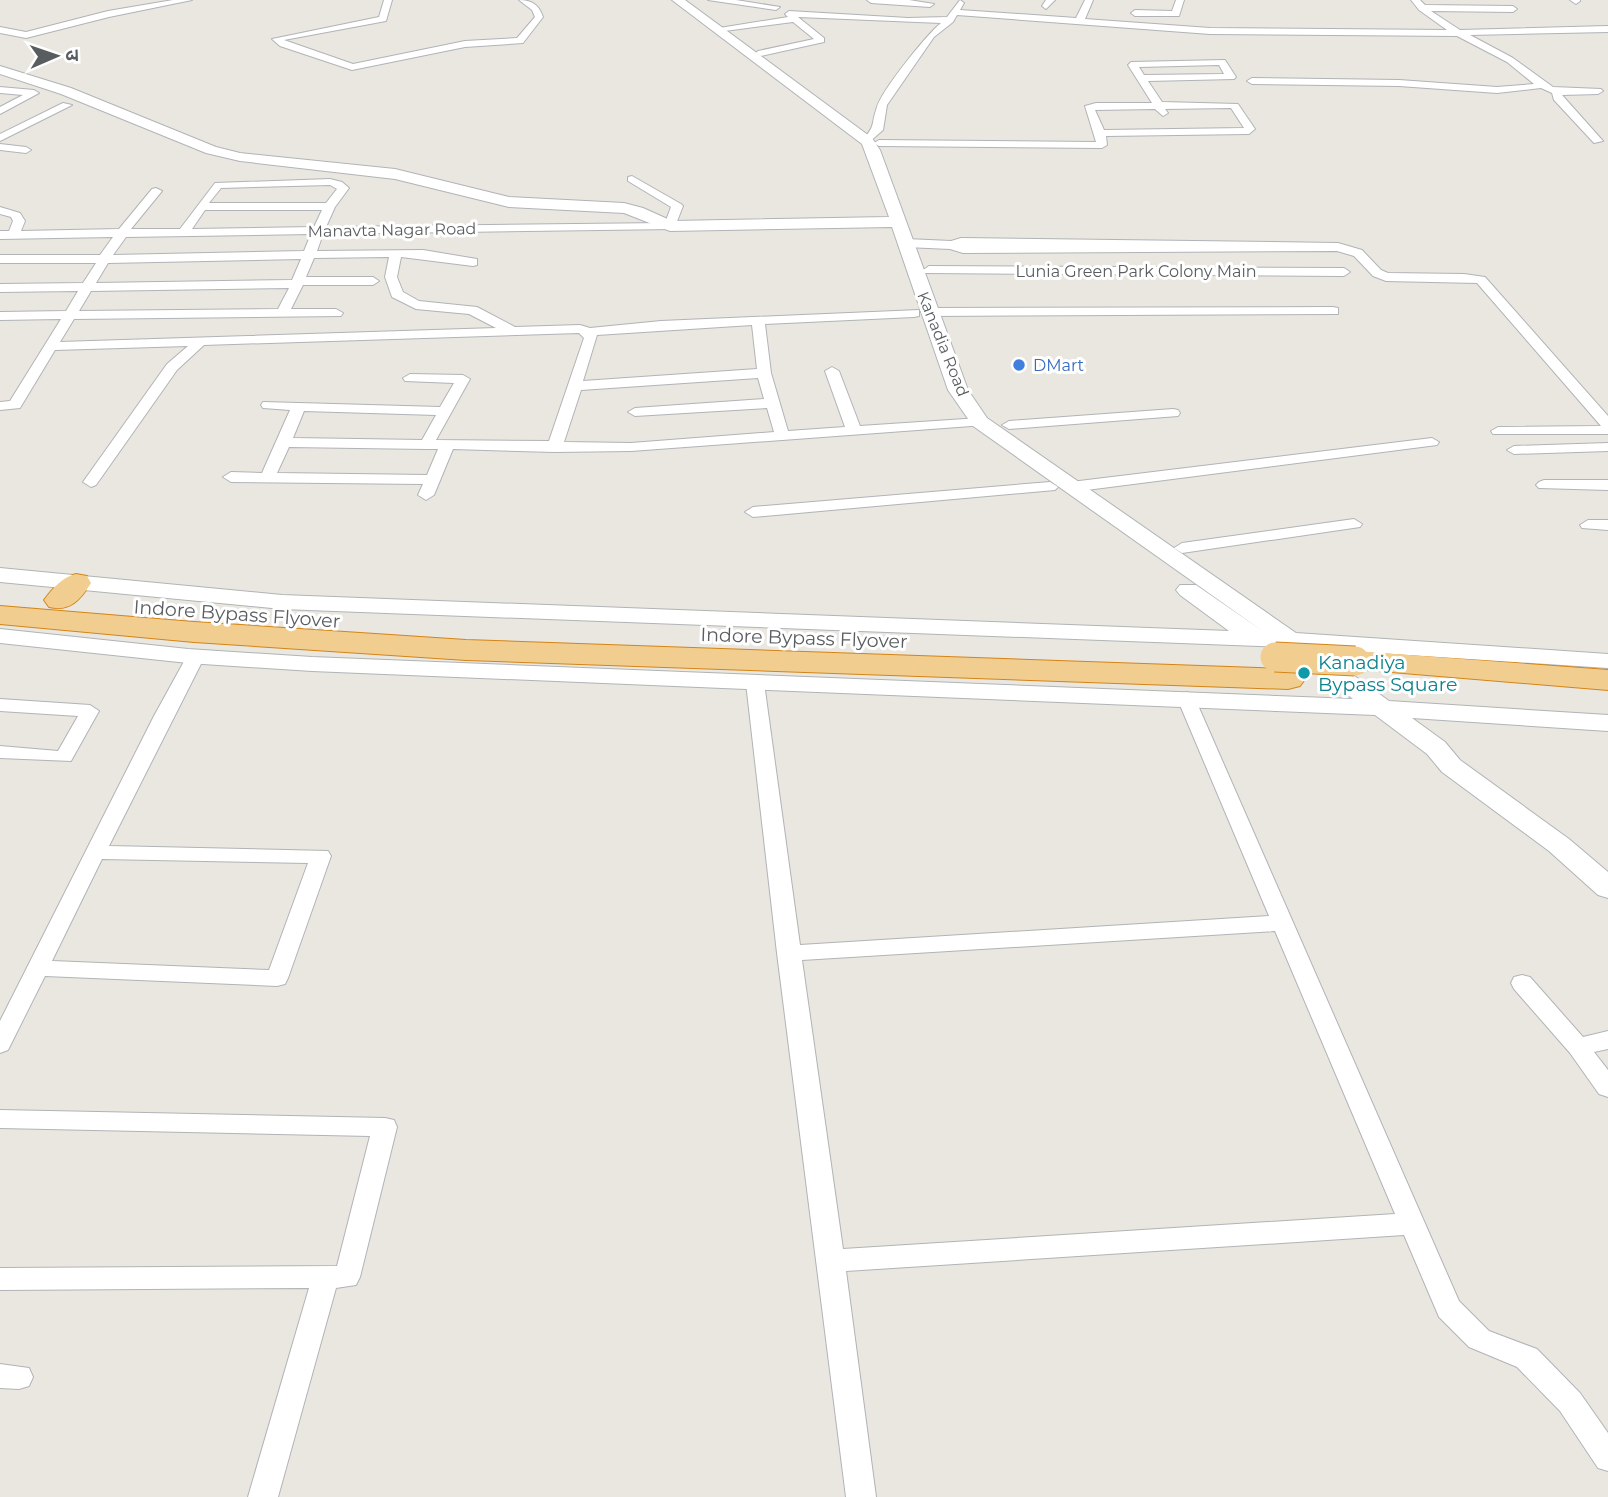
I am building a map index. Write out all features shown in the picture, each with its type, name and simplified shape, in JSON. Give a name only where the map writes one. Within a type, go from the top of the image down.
[{"type":"highway","name":"Indore Bypass Flyover","points":[[0,594],[68,592],[197,614],[341,622],[1074,647],[1354,661],[1608,680]]},
{"type":"highway","name":"Indore Bypass Flyover","points":[[0,615],[466,650],[1096,670],[1356,682],[1608,700]]},
{"type":"street","points":[[0,30],[26,35],[108,14],[188,0]]},
{"type":"street","points":[[388,0],[383,19],[277,39],[283,44],[352,67],[466,44],[520,41],[539,17],[536,9],[523,0]]},
{"type":"street","name":"Kanadia Road","points":[[662,0],[848,136],[881,176]]},
{"type":"street","points":[[678,0],[707,14],[761,53],[875,143]]},
{"type":"street","points":[[874,0],[933,2]]},
{"type":"street","points":[[911,0],[933,2]]},
{"type":"street","points":[[875,143],[882,105],[931,35],[966,0]]},
{"type":"street","points":[[1079,22],[1089,0]]},
{"type":"street","points":[[1132,0],[1127,12],[1169,15],[1178,13],[1180,0]]},
{"type":"street","points":[[1415,0],[1457,33],[1507,58],[1544,85],[1557,90],[1598,91]]},
{"type":"street","points":[[871,13],[922,15],[933,2]]},
{"type":"street","points":[[1033,5],[1048,3],[1058,7]]},
{"type":"street","points":[[707,14],[776,6]]},
{"type":"street","points":[[1071,8],[1094,10]]},
{"type":"street","points":[[1422,8],[1513,9]]},
{"type":"street","points":[[752,13],[766,23]]},
{"type":"street","points":[[707,14],[766,23],[797,22],[880,28],[931,35]]},
{"type":"street","points":[[707,14],[875,143],[1097,146],[1103,144],[1089,108],[1091,106],[1234,106],[1250,130],[1100,133]]},
{"type":"street","points":[[761,53],[821,40],[789,14],[952,16],[1210,31],[1457,33],[1608,29]]},
{"type":"street","points":[[1141,78],[1231,77],[1221,61],[1134,64],[1141,78],[1175,132]]},
{"type":"street","points":[[0,62],[65,80],[258,153],[394,167],[527,196],[551,206]]},
{"type":"street","points":[[0,70],[66,91],[211,150],[240,157],[395,174],[509,202],[624,208],[670,226],[677,206],[632,179]]},
{"type":"street","points":[[0,80],[18,76]]},
{"type":"street","points":[[1252,81],[1421,84],[1480,92],[1517,91],[1544,85]]},
{"type":"street","points":[[0,90],[39,95],[0,111]]},
{"type":"street","points":[[1557,90],[1558,99],[1598,141]]},
{"type":"street","points":[[0,138],[67,105],[56,101]]},
{"type":"street","points":[[0,122],[27,125]]},
{"type":"street","name":"Kanadia Road","points":[[875,143],[890,222],[929,312],[958,390],[989,424],[1050,488],[1348,706],[1433,760],[1451,766]]},
{"type":"street","points":[[0,147],[26,150]]},
{"type":"street","points":[[881,176],[912,244],[929,270],[929,312]]},
{"type":"street","points":[[184,232],[215,187],[225,184],[338,184],[343,188],[329,206],[282,313]]},
{"type":"street","points":[[0,406],[15,405],[104,259],[156,191]]},
{"type":"street","points":[[202,206],[329,206]]},
{"type":"street","points":[[0,210],[16,215],[19,221],[14,234]]},
{"type":"street","name":"Kanadia Road","points":[[890,222],[912,244],[929,312]]},
{"type":"street","name":"Manavta Nagar Road","points":[[0,235],[890,222]]},
{"type":"street","points":[[912,244],[1184,243],[1190,246],[1338,247],[1358,253],[1377,273],[1387,277],[1481,280],[1608,428]]},
{"type":"street","points":[[396,253],[391,277],[397,294],[416,305],[472,310],[512,331]]},
{"type":"street","name":"Manavta Nagar Road","points":[[0,259],[396,253],[423,254],[473,262]]},
{"type":"street","name":"Lunia Green Park Colony Main","points":[[929,270],[1344,272]]},
{"type":"street","points":[[0,288],[373,281]]},
{"type":"street","points":[[52,346],[580,329],[589,332],[661,325],[929,312],[1333,311]]},
{"type":"street","points":[[0,316],[336,313]]},
{"type":"street","points":[[758,322],[764,373],[782,436]]},
{"type":"street","points":[[555,448],[591,338],[589,332]]},
{"type":"street","points":[[91,482],[172,368],[200,342]]},
{"type":"street","points":[[831,371],[854,431]]},
{"type":"street","points":[[575,386],[764,373]]},
{"type":"street","points":[[410,378],[463,379],[426,445]]},
{"type":"street","points":[[635,412],[772,403]]},
{"type":"street","points":[[268,405],[445,411]]},
{"type":"street","points":[[268,477],[299,407]]},
{"type":"street","points":[[282,442],[631,447],[1173,413]]},
{"type":"street","name":"Kanadia Road","points":[[989,424],[1026,446],[1205,573],[1287,640],[1436,748],[1451,766]]},
{"type":"street","points":[[1498,431],[1608,428]]},
{"type":"street","points":[[1080,485],[1432,442]]},
{"type":"street","points":[[426,495],[447,446]]},
{"type":"street","points":[[1514,450],[1608,447]]},
{"type":"street","points":[[231,477],[432,480]]},
{"type":"street","points":[[1080,485],[1182,548],[1205,573]]},
{"type":"street","points":[[1544,485],[1608,485]]},
{"type":"street","points":[[753,512],[1050,488]]},
{"type":"street","points":[[1182,548],[1354,524]]},
{"type":"street","points":[[1588,525],[1608,525]]},
{"type":"street","points":[[0,575],[68,592],[1287,640],[1608,661]]},
{"type":"street","points":[[0,636],[196,656],[312,664],[1186,698],[1608,723]]},
{"type":"street","points":[[0,1044],[163,716],[196,656]]},
{"type":"street","points":[[755,683],[788,953],[862,1497]]},
{"type":"street","points":[[1186,698],[1450,1309],[1479,1339],[1527,1358],[1570,1402],[1608,1458]]},
{"type":"street","points":[[0,705],[90,711],[64,757],[0,752]]},
{"type":"street","points":[[1451,766],[1559,845],[1608,888]]},
{"type":"street","points":[[37,968],[277,978],[321,856],[95,852]]},
{"type":"street","points":[[788,953],[1284,923]]},
{"type":"street","points":[[1522,983],[1578,1047],[1608,1088]]},
{"type":"street","points":[[1578,1047],[1608,1040]]},
{"type":"street","points":[[0,1119],[385,1127],[347,1277],[0,1279]]},
{"type":"street","points":[[832,1261],[1411,1224]]},
{"type":"street","points":[[263,1497],[326,1278]]},
{"type":"place","name":"DMart","points":[[1019,365]]},
{"type":"place","name":"Kanadiya Bypass Square","points":[[1304,673]]}]
